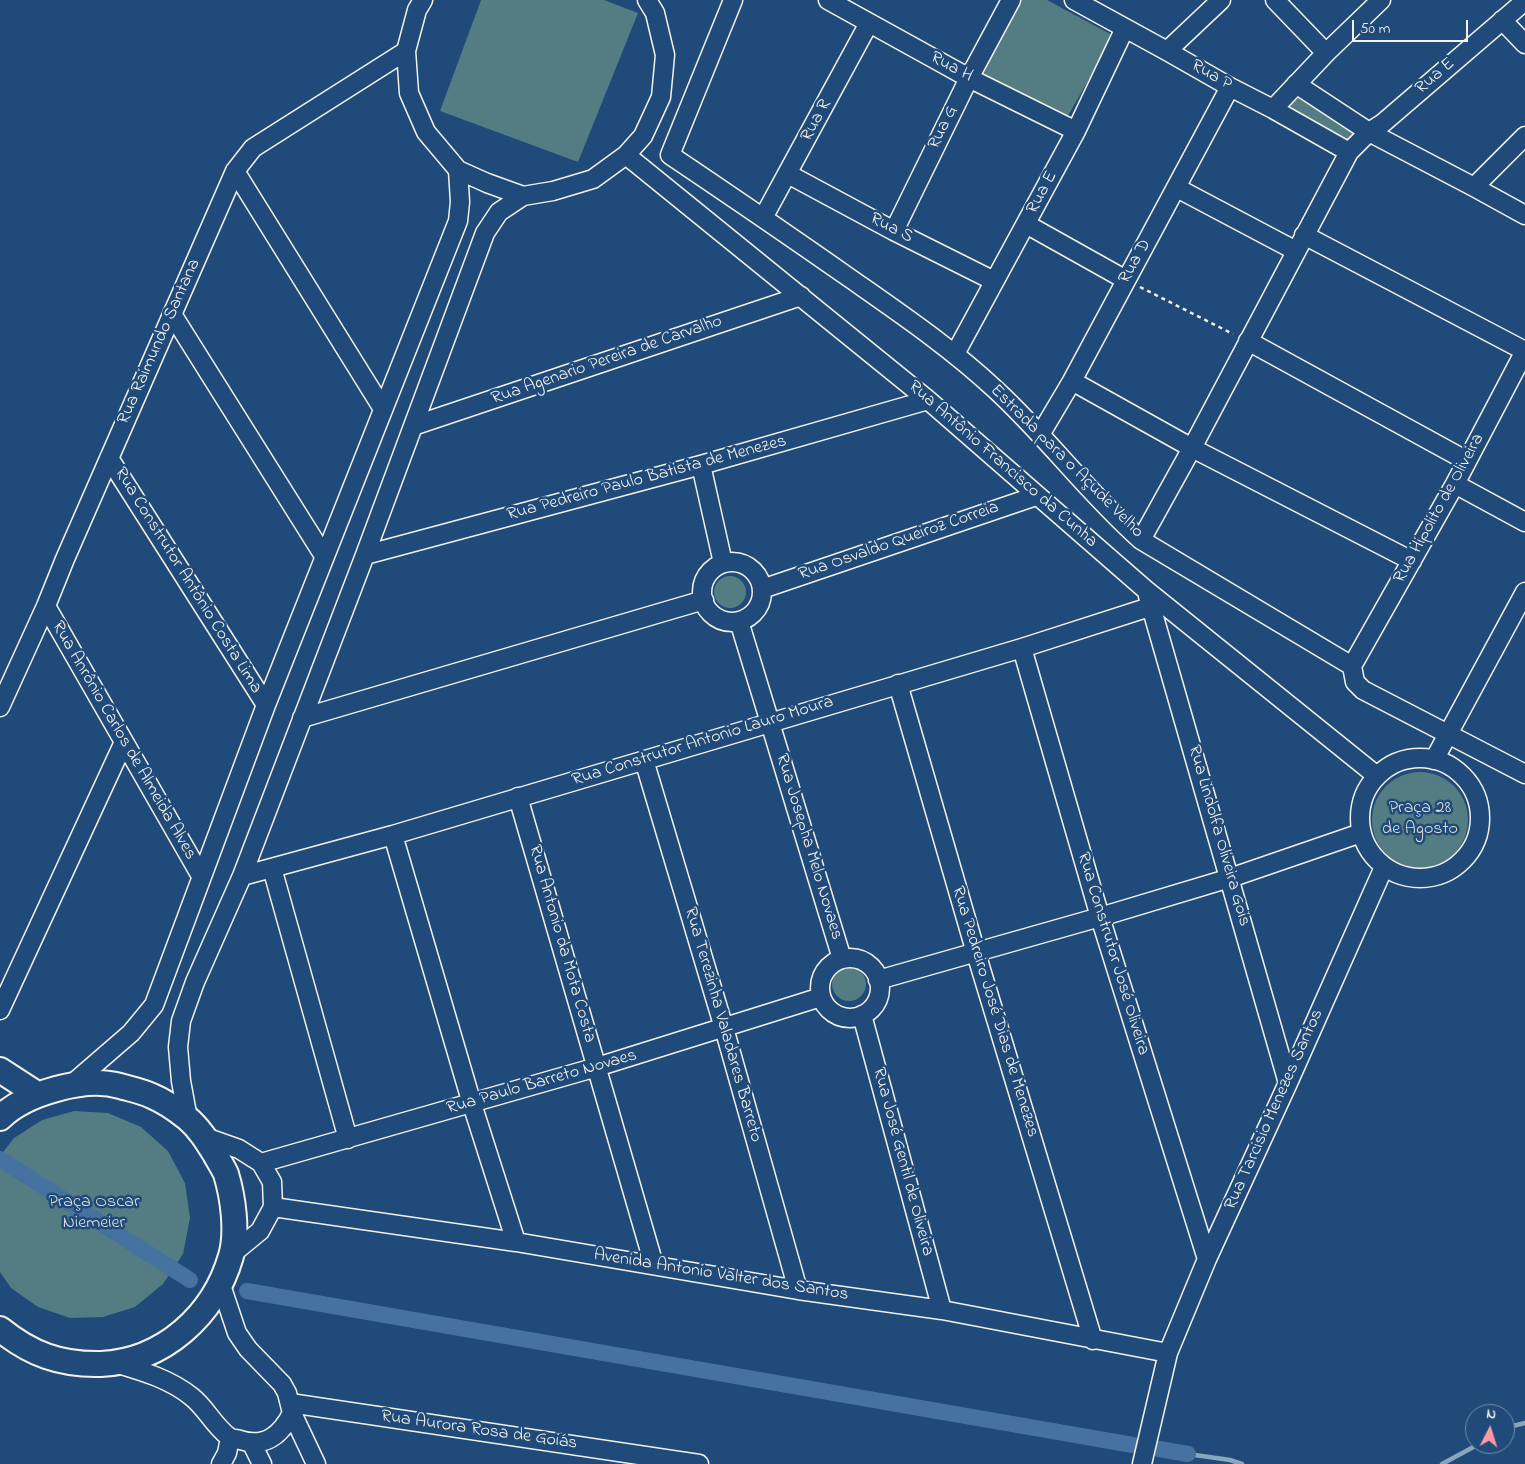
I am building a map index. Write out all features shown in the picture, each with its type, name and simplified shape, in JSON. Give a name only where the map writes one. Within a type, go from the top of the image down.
[{"type":"street","points":[[424,0],[417,10],[406,51],[409,93],[426,132],[458,170],[523,196]]},
{"type":"street","points":[[188,1118],[181,1081],[178,1047],[180,1021],[195,982],[242,876],[365,555],[485,233],[499,212],[523,196],[554,191],[593,179],[626,155],[643,136],[661,97],[665,55],[655,13],[647,0]]},
{"type":"street","name":"Estrada para o Açude Velho","points":[[733,0],[670,154],[905,317],[955,354],[996,390],[1121,523],[1141,540],[1352,666]]},
{"type":"street","name":"Rua H","points":[[828,0],[969,78],[1076,131]]},
{"type":"street","name":"Rua G","points":[[894,230],[969,78],[1011,0]]},
{"type":"street","name":"Rua P","points":[[1074,0],[1349,152]]},
{"type":"street","points":[[1167,51],[1221,0]]},
{"type":"street","points":[[1275,0],[1326,53]]},
{"type":"street","points":[[1273,109],[1326,53],[1381,0]]},
{"type":"street","name":"Rua E","points":[[1369,132],[1383,123],[1525,1]]},
{"type":"street","points":[[1502,20],[1525,44]]},
{"type":"street","name":"Rua R","points":[[763,218],[869,23]]},
{"type":"street","name":"Rua E","points":[[955,354],[1076,131],[1125,28]]},
{"type":"street","name":"Rua Raimundo Santana","points":[[0,707],[46,606],[235,171],[253,148],[406,51]]},
{"type":"street","points":[[1296,84],[1369,132],[1525,215]]},
{"type":"street","name":"Rua D","points":[[1040,435],[1072,381],[1230,87]]},
{"type":"street","points":[[1141,540],[1349,152],[1369,132]]},
{"type":"street","points":[[1474,187],[1525,136]]},
{"type":"street","name":"Rua Antônio Francisco da Cunha","points":[[626,155],[928,400],[1153,600],[1377,776]]},
{"type":"street","points":[[72,1084],[130,1034],[154,1005],[266,705],[458,221],[460,202],[458,170]]},
{"type":"street","points":[[235,171],[383,409]]},
{"type":"street","name":"Rua S","points":[[788,174],[994,281]]},
{"type":"street","points":[[1177,188],[1296,251]]},
{"type":"street","points":[[1026,224],[1126,280]]},
{"type":"street","points":[[1304,235],[1525,351]]},
{"type":"street","name":"Rua Agenario Pereira de Carvalho","points":[[413,426],[801,296]]},
{"type":"street","points":[[172,314],[324,556]]},
{"type":"street","points":[[1248,341],[1467,461]]},
{"type":"street","name":"Rua Hipolito de Oliveira","points":[[1352,666],[1455,484],[1525,351]]},
{"type":"street","points":[[1072,381],[1192,448],[1412,561]]},
{"type":"street","name":"Rua Pedreiro Paulo Batista de Menezes","points":[[365,555],[701,465],[928,400]]},
{"type":"street","name":"Rua Construtor Antônio Costa Lima","points":[[109,458],[266,705]]},
{"type":"street","points":[[701,465],[723,563]]},
{"type":"street","points":[[1455,484],[1525,522]]},
{"type":"street","name":"Rua Osvaldo Queiroz Correia","points":[[762,589],[1036,496]]},
{"type":"street","points":[[732,562],[741,563],[755,572],[760,580],[762,589],[759,605],[754,612],[740,621],[722,620],[707,608],[702,591],[708,574],[723,563],[732,562]]},
{"type":"street","points":[[1434,760],[1446,734],[1525,592]]},
{"type":"street","points":[[302,718],[704,600]]},
{"type":"street","name":"Rua Construtor Antonio Lauro Moura","points":[[242,876],[393,835],[1022,648],[1153,600]]},
{"type":"street","name":"Rua Lindolfa Oliveira Gois","points":[[1153,600],[1288,1083]]},
{"type":"street","name":"Rua Anrônio Carlos de Almeida Alves","points":[[46,606],[201,876]]},
{"type":"street","name":"Rua Josepha Melo Novaes","points":[[740,621],[842,959]]},
{"type":"street","name":"Rua Construtor José Oliveira","points":[[1022,648],[1100,917],[1207,1259]]},
{"type":"street","points":[[1352,666],[1355,682],[1363,690],[1525,774]]},
{"type":"street","name":"Rua Pedreiro José Dias de Menezes","points":[[898,684],[1092,1340]]},
{"type":"street","points":[[0,1010],[124,742]]},
{"type":"street","points":[[1418,758],[1434,760],[1452,767],[1467,780],[1477,796],[1481,816],[1479,835],[1471,853],[1457,867],[1440,876],[1420,879],[1401,876],[1384,867],[1370,852],[1361,833],[1360,812],[1365,793],[1377,776],[1389,766],[1403,760],[1418,758]]},
{"type":"street","name":"Rua Terezinha Valadares Barreto","points":[[644,760],[724,1028],[798,1290]]},
{"type":"street","name":"Rua Antonio da Mota Costa","points":[[518,797],[654,1265]]},
{"type":"street","points":[[878,980],[1230,878],[1361,833]]},
{"type":"street","points":[[393,835],[472,1104],[516,1242]]},
{"type":"street","name":"Rua Tarcisio Menezes Santos","points":[[1142,1464],[1168,1353],[1207,1259],[1384,867]]},
{"type":"street","points":[[272,868],[348,1139]]},
{"type":"street","points":[[842,959],[860,960],[875,971],[878,980],[878,997],[869,1010],[862,1015],[845,1017],[838,1015],[830,1010],[821,997],[821,978],[833,963],[842,959]]},
{"type":"street","name":"Rua Paulo Barreto Novaes","points":[[261,1163],[597,1067],[821,997]]},
{"type":"street","name":"Rua José Gentil de Oliveira","points":[[862,1015],[942,1310]]},
{"type":"street","points":[[0,1070],[36,1094]]},
{"type":"street","points":[[0,1118],[36,1094],[72,1084],[114,1084],[153,1096],[188,1118],[204,1136],[225,1173],[234,1213],[232,1254],[220,1286],[202,1314],[177,1337],[148,1354],[115,1363],[81,1364],[48,1358],[9,1341],[0,1329]]},
{"type":"street","points":[[204,1136],[239,1149],[261,1163],[272,1182],[273,1207],[260,1230],[232,1254]]},
{"type":"street","name":"Avenida Antonio Valter dos Santos","points":[[273,1207],[516,1242],[798,1290],[942,1310],[1168,1353]]},
{"type":"street","points":[[220,1286],[237,1333],[248,1350],[282,1384],[316,1464]]},
{"type":"street","points":[[115,1363],[151,1374],[173,1384],[193,1398],[230,1438],[252,1444],[267,1440],[279,1432],[287,1423],[291,1408]]},
{"type":"street","name":"Rua Aurora Rosa de Goiás","points":[[291,1408],[699,1464]]},
{"type":"street","points":[[221,1464],[227,1454],[230,1438]]},
{"type":"street","points":[[252,1444],[262,1464]]},
{"type":"path","points":[[1126,280],[1248,341]]},
{"type":"green space","points":[[481,0],[604,0],[638,13],[578,162],[440,111]]},
{"type":"green space","points":[[1019,0],[1047,0],[1114,36],[1066,119],[980,75]]},
{"type":"green space","points":[[1299,91],[1360,134],[1350,145],[1282,108]]},
{"type":"green space","points":[[730,576],[736,577],[741,581],[745,586],[745,598],[741,603],[736,607],[730,608],[724,607],[719,603],[715,598],[714,592],[715,586],[719,581],[724,577]]},
{"type":"green space","name":"Praça 28 de Agosto","points":[[1420,772],[1438,776],[1454,786],[1464,802],[1468,820],[1464,838],[1454,854],[1438,864],[1420,868],[1402,864],[1386,854],[1376,838],[1372,820],[1376,802],[1386,786],[1402,776]]},
{"type":"green space","points":[[849,967],[856,968],[861,972],[865,977],[865,991],[861,996],[856,1000],[849,1001],[842,1000],[837,996],[833,991],[832,984],[833,977],[837,972],[842,968]]},
{"type":"green space","name":"Praça Oscar Niemeier","points":[[74,1111],[108,1113],[141,1127],[168,1151],[185,1183],[190,1218],[183,1254],[163,1284],[135,1307],[103,1317],[70,1318],[38,1307],[11,1288],[0,1272],[0,1156],[14,1138],[42,1120]]},
{"type":"waterway","points":[[0,1159],[190,1280]]},
{"type":"waterway","points":[[247,1291],[1133,1445]]},
{"type":"waterway","points":[[1515,1426],[1525,1423]]},
{"type":"waterway","points":[[1159,1449],[1188,1454]]},
{"type":"waterway","points":[[1442,1464],[1465,1452]]},
{"type":"waterway","points":[[1188,1454],[1230,1460],[1242,1464]]}]
